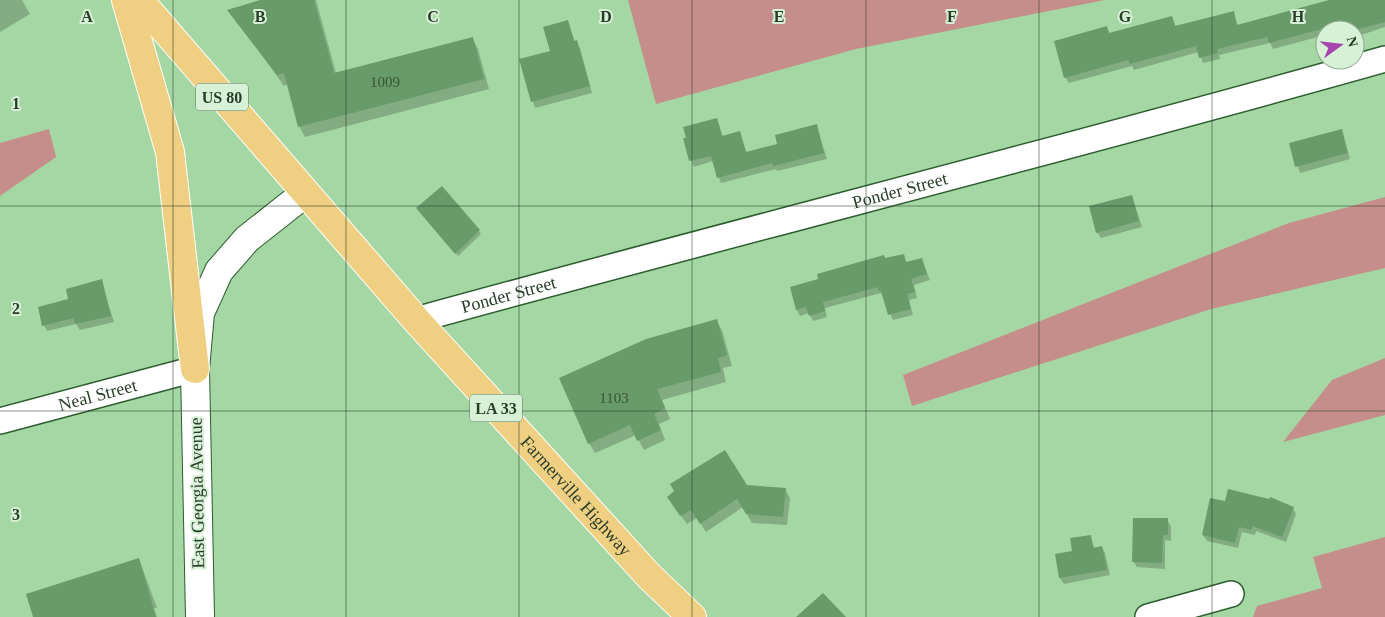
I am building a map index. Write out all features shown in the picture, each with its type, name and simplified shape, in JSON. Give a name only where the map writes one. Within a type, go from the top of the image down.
[{"type":"main road","points":[[126,0],[170,152],[195,369]]},
{"type":"main road","name":"US 80","points":[[139,0],[304,194]]},
{"type":"main road","name":"East Georgia Avenue","points":[[200,617],[195,369],[200,313],[219,272],[247,239],[304,194]]},
{"type":"main road","name":"Farmerville Highway","points":[[304,194],[416,320],[650,576],[692,617]]},
{"type":"street","name":"Ponder Street","points":[[416,320],[632,260],[1129,131],[1385,59]]},
{"type":"street","name":"Neal Street","points":[[0,421],[195,369]]},
{"type":"street","points":[[1148,617],[1231,594]]},
{"type":"shaded area","points":[[628,0],[1105,0],[856,49],[656,104]]},
{"type":"shaded area","points":[[49,129],[56,157],[0,196],[0,143]]},
{"type":"shaded area","points":[[1385,197],[1385,268],[1211,309],[912,406],[903,375],[1289,223]]},
{"type":"shaded area","points":[[1385,358],[1385,415],[1283,442],[1332,380]]},
{"type":"shaded area","points":[[1385,537],[1385,617],[1253,617],[1257,606],[1322,588],[1313,557]]},
{"type":"building","points":[[260,0],[314,0],[334,73],[473,37],[484,79],[298,127],[284,73],[277,75],[227,10]]},
{"type":"building","points":[[1329,0],[1385,0],[1385,22],[1365,27],[1365,20],[1315,20],[1315,31],[1269,43],[1267,37],[1217,49],[1218,53],[1199,58],[1196,46],[1130,64],[1128,60],[1064,78],[1054,41],[1107,26],[1109,33],[1172,16],[1175,26],[1234,11],[1237,25]]},
{"type":"building","points":[[568,20],[574,41],[577,40],[590,86],[531,102],[519,59],[550,51],[543,27]]},
{"type":"building","points":[[717,118],[722,136],[740,131],[746,152],[777,144],[775,135],[817,124],[824,153],[773,166],[772,163],[717,178],[711,156],[689,161],[683,138],[686,138],[683,127]]},
{"type":"building","points":[[1342,129],[1348,153],[1295,167],[1289,143]]},
{"type":"building","points":[[442,186],[480,230],[455,254],[416,208]]},
{"type":"building","points":[[1132,195],[1139,221],[1096,233],[1089,206]]},
{"type":"building","points":[[904,254],[906,262],[922,258],[927,274],[911,279],[915,292],[907,294],[911,309],[888,315],[878,287],[823,302],[825,311],[809,316],[806,307],[796,310],[790,287],[818,279],[817,274],[884,255],[885,258]]},
{"type":"building","points":[[102,279],[111,316],[75,324],[74,318],[42,326],[38,307],[68,299],[66,289]]},
{"type":"building","points":[[717,319],[727,355],[718,358],[721,372],[657,389],[665,408],[654,414],[661,430],[637,441],[630,425],[588,444],[559,378],[646,339]]},
{"type":"building","points":[[725,450],[747,485],[786,488],[783,517],[746,514],[737,499],[700,524],[691,510],[680,516],[667,497],[674,491],[670,484]]},
{"type":"building","points":[[1228,489],[1269,499],[1270,497],[1294,507],[1282,537],[1252,526],[1252,530],[1239,527],[1235,543],[1202,535],[1210,498],[1225,501]]},
{"type":"building","points":[[1133,518],[1168,518],[1168,535],[1163,535],[1162,563],[1132,562]]},
{"type":"building","points":[[1091,535],[1093,548],[1102,546],[1107,570],[1059,578],[1055,554],[1072,551],[1070,538]]},
{"type":"building","points":[[139,558],[156,617],[33,617],[26,594]]},
{"type":"building","points":[[823,593],[846,617],[796,617]]}]
